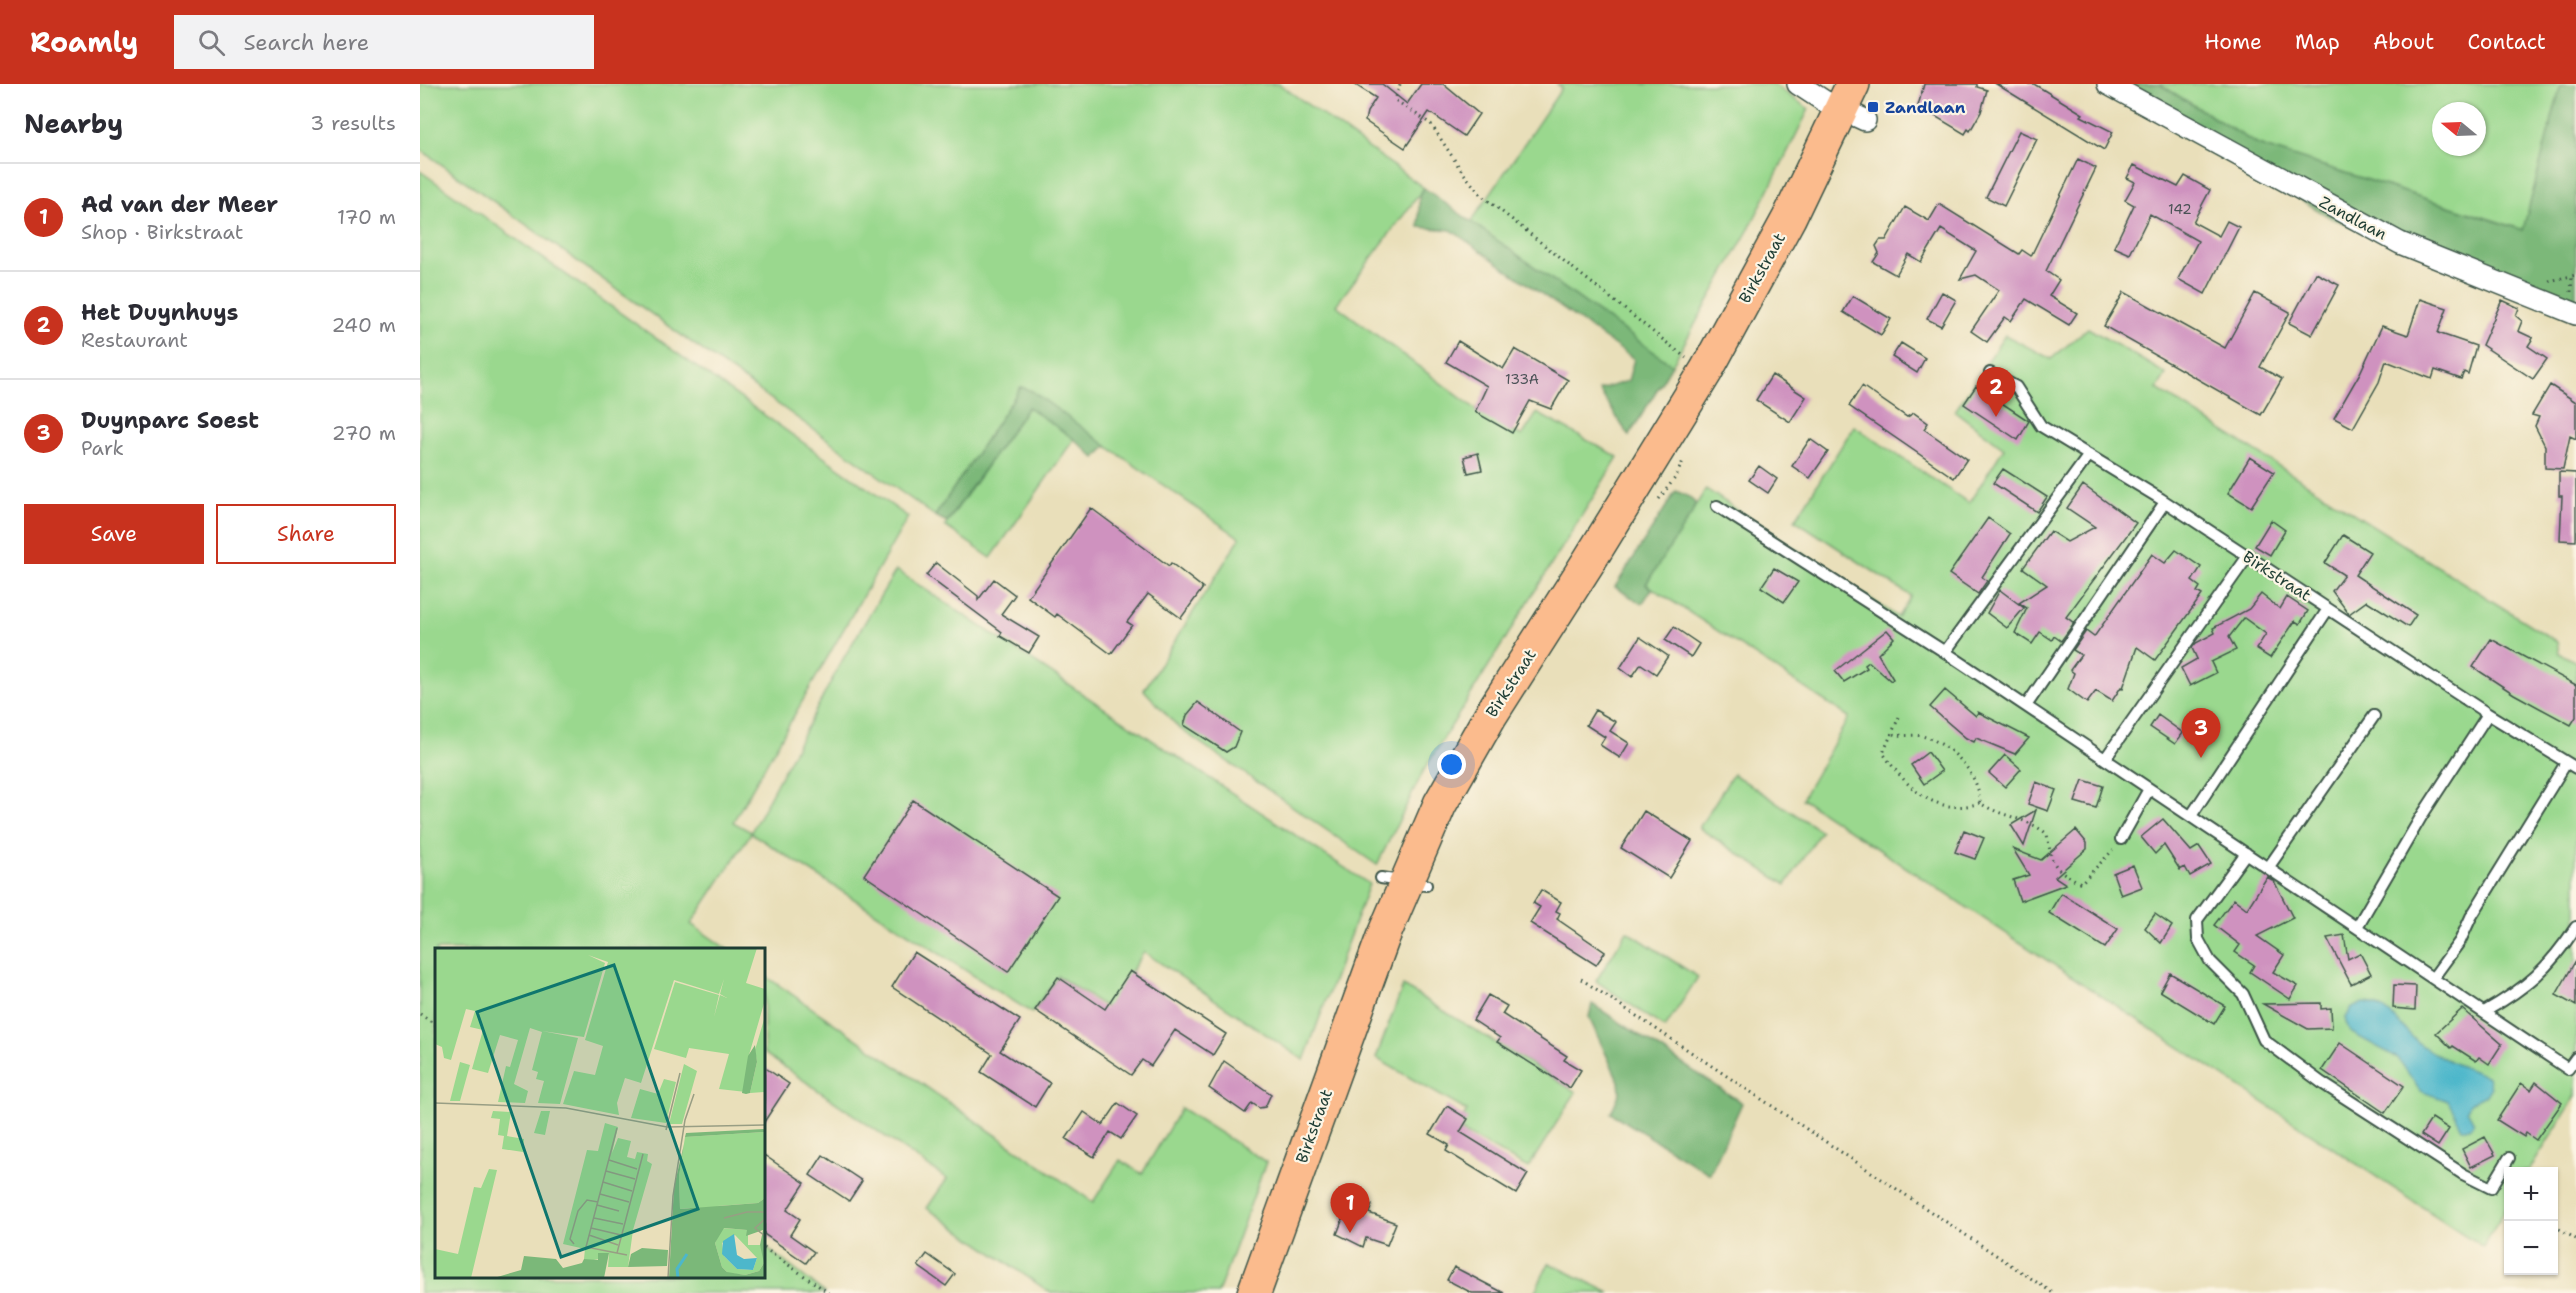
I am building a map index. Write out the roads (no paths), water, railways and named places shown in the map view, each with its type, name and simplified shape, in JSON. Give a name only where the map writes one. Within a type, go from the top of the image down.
[{"type":"main road","name":"Birkstraat","points":[[1254,1293],[1404,881],[1440,804],[1490,716],[1706,371],[1854,105]]},
{"type":"street","name":"Birkstraat","points":[[1798,84],[1854,105]]},
{"type":"street","name":"Zandlaan","points":[[2108,84],[2400,243],[2576,314]]},
{"type":"lane","name":"Birkstraat","points":[[1990,373],[2016,387],[2041,426],[2165,502],[2488,714],[2571,765]]},
{"type":"lane","points":[[1946,652],[2089,455]]},
{"type":"lane","points":[[2026,706],[2165,502]]},
{"type":"lane","points":[[1717,506],[1946,652],[2568,1069],[2576,1058]]},
{"type":"lane","points":[[2105,759],[2248,556]]},
{"type":"lane","points":[[2191,816],[2328,609]]},
{"type":"lane","points":[[2357,927],[2421,817],[2488,714]]},
{"type":"lane","points":[[2268,868],[2374,716]]},
{"type":"lane","points":[[2433,978],[2460,941],[2471,917],[2571,765]]},
{"type":"lane","points":[[2121,839],[2149,789]]},
{"type":"lane","points":[[2246,853],[2197,920],[2198,939],[2210,960],[2243,994],[2264,1040],[2322,1083],[2463,1174],[2491,1188],[2509,1158]]},
{"type":"lane","points":[[2484,1012],[2531,982],[2554,961],[2576,927]]},
{"type":"water","points":[[2363,1003],[2372,1004],[2388,1012],[2428,1050],[2488,1077],[2491,1087],[2486,1095],[2470,1103],[2467,1110],[2474,1122],[2470,1128],[2462,1128],[2448,1101],[2420,1091],[2398,1058],[2350,1032],[2345,1019],[2352,1008]]},
{"type":"place","name":"Zandlaan","points":[[1873,107]]},
{"type":"place","name":"Het Duynhuys","points":[[1996,417]]},
{"type":"place","name":"Duynparc Soest","points":[[2201,758]]},
{"type":"place","name":"Ad van der Meer","points":[[1350,1233]]}]
